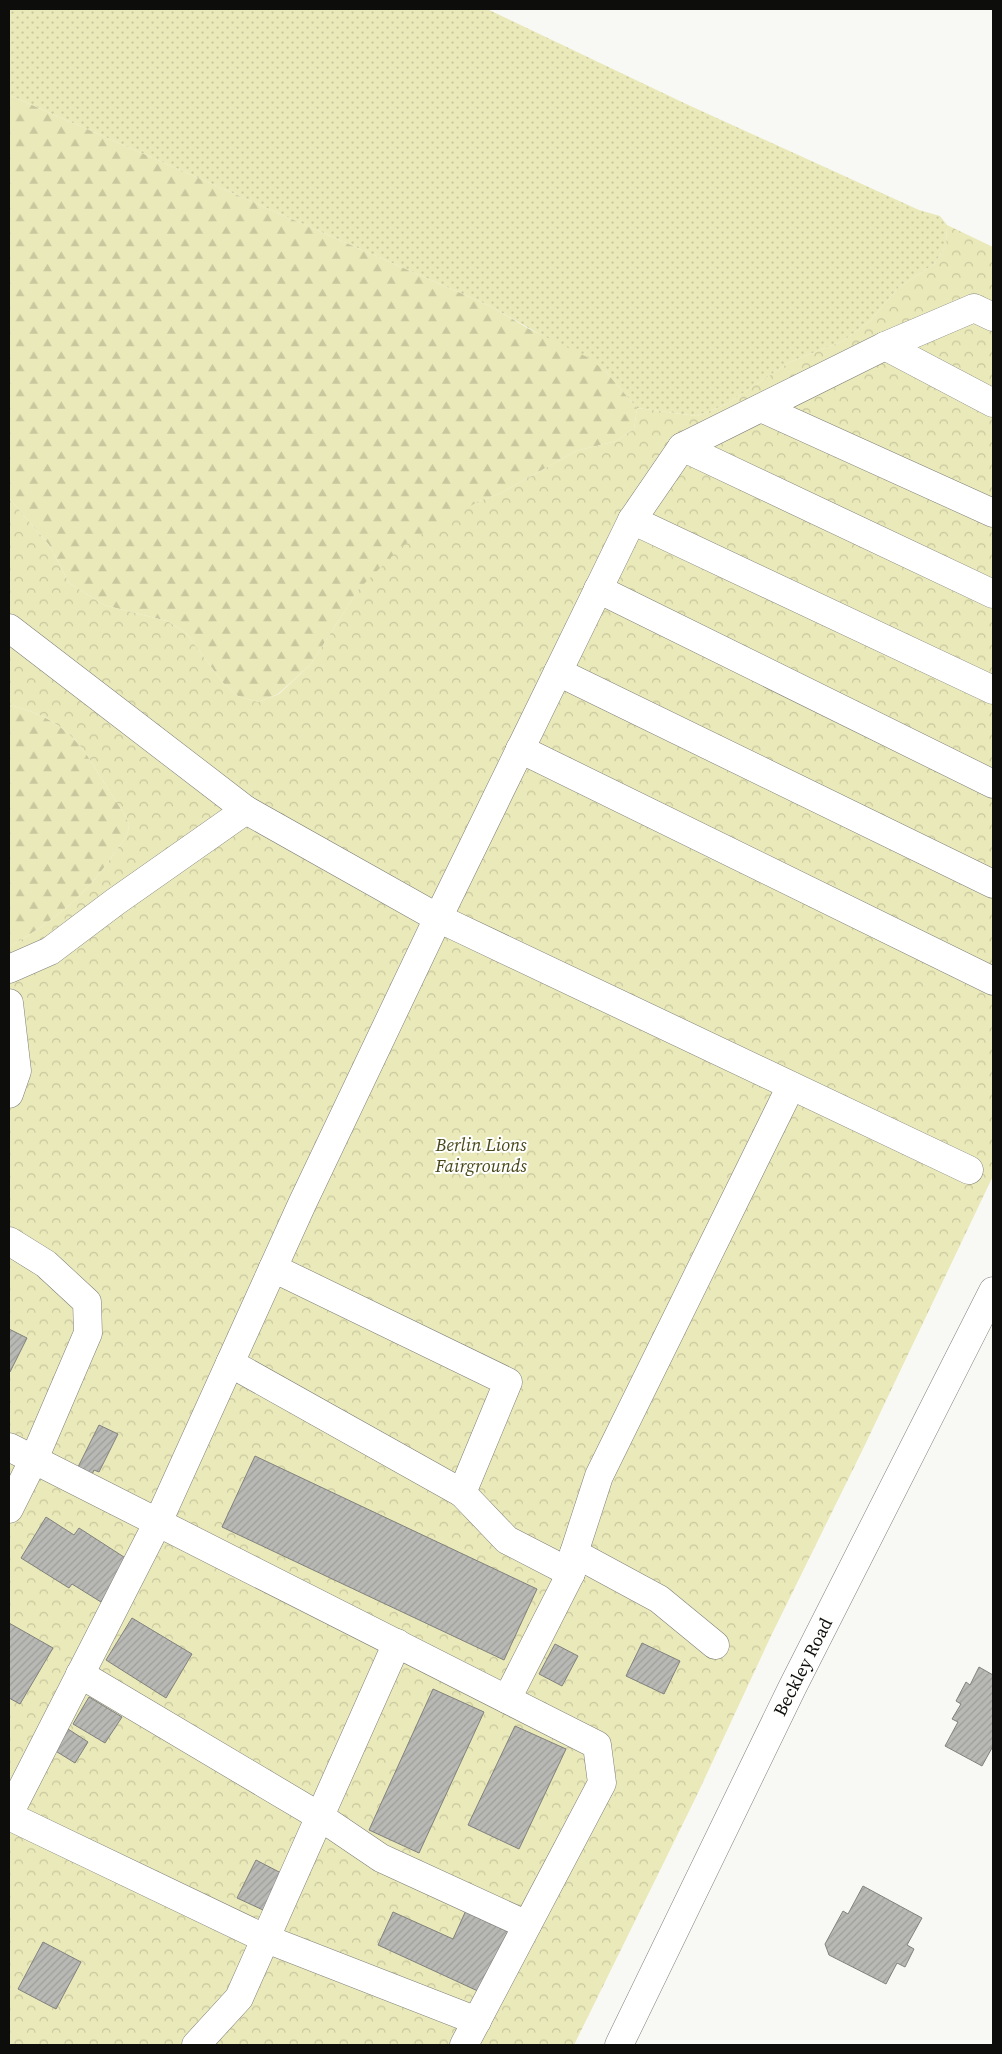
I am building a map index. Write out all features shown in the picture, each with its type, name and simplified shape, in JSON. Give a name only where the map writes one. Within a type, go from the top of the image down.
[{"type":"street","points":[[477,2021],[264,1938],[9,1815],[158,1522],[273,1268],[438,918],[632,520],[682,447],[885,346],[974,308],[993,316]]},
{"type":"street","points":[[885,346],[993,404]]},
{"type":"street","points":[[762,408],[993,513]]},
{"type":"street","points":[[682,447],[993,594]]},
{"type":"street","points":[[632,520],[993,690]]},
{"type":"street","points":[[598,589],[993,784]]},
{"type":"street","points":[[9,628],[246,810],[438,918],[969,1170]]},
{"type":"street","points":[[558,672],[993,884]]},
{"type":"street","points":[[520,749],[993,981]]},
{"type":"street","points":[[9,969],[50,951],[114,902],[246,810]]},
{"type":"street","points":[[9,1003],[17,1071],[9,1094]]},
{"type":"street","points":[[507,1699],[573,1563],[599,1476],[791,1086]]},
{"type":"street","points":[[9,1241],[46,1264],[87,1302],[88,1333],[34,1459],[9,1508]]},
{"type":"street","points":[[273,1268],[508,1382],[462,1493]]},
{"type":"street","name":"Beckley Road","points":[[618,2045],[792,1688],[993,1291]]},
{"type":"street","points":[[230,1362],[462,1493],[507,1540],[573,1563],[659,1599],[715,1645]]},
{"type":"street","points":[[9,1447],[597,1745],[602,1783],[464,2045]]},
{"type":"street","points":[[196,2045],[239,1998],[264,1938],[397,1643]]},
{"type":"street","points":[[80,1674],[319,1816],[381,1858],[527,1925]]},
{"type":"green space","points":[[9,9],[487,9],[684,103],[919,210],[940,216],[947,225],[946,246],[934,264],[898,288],[870,321],[843,341],[790,362],[727,404],[697,416],[637,408],[606,372],[490,306],[9,95]]},
{"type":"green space","points":[[9,95],[490,306],[529,329],[589,358],[606,372],[637,408],[634,429],[616,441],[576,451],[499,494],[479,501],[358,590],[311,664],[278,694],[258,702],[238,696],[223,683],[186,633],[167,621],[104,605],[69,583],[49,545],[9,498]]},
{"type":"green space","name":"Berlin Lions Fairgrounds","points":[[947,225],[993,247],[993,1176],[862,1451],[770,1638],[697,1795],[574,2045],[9,2045],[9,947],[55,917],[81,895],[122,843],[128,832],[129,825],[125,815],[90,759],[72,737],[62,728],[38,714],[9,705],[9,498],[49,545],[69,583],[104,605],[167,621],[186,633],[223,683],[238,696],[258,702],[279,694],[311,664],[358,590],[403,545],[479,501],[499,494],[576,451],[616,441],[634,429],[637,408],[697,416],[727,404],[790,362],[843,341],[870,321],[898,288],[934,264],[946,246]]},
{"type":"green space","points":[[9,705],[38,714],[62,728],[72,737],[90,759],[125,815],[129,825],[128,832],[122,843],[81,895],[55,917],[9,947]]},
{"type":"building","points":[[9,1329],[27,1338],[10,1372],[9,1372]]},
{"type":"building","points":[[99,1425],[118,1434],[99,1472],[94,1470],[89,1481],[74,1475]]},
{"type":"building","points":[[255,1456],[537,1589],[504,1660],[222,1527]]},
{"type":"building","points":[[46,1517],[74,1535],[79,1528],[127,1559],[101,1602],[72,1584],[69,1588],[21,1558]]},
{"type":"building","points":[[132,1618],[192,1654],[166,1698],[106,1660]]},
{"type":"building","points":[[9,1623],[53,1648],[20,1704],[9,1698]]},
{"type":"building","points":[[642,1643],[680,1661],[664,1694],[626,1676]]},
{"type":"building","points":[[555,1644],[578,1656],[562,1686],[539,1674]]},
{"type":"building","points":[[979,1667],[993,1675],[993,1746],[982,1766],[945,1746],[958,1722],[952,1719],[961,1704],[956,1701],[966,1682],[970,1685]]},
{"type":"building","points":[[433,1689],[484,1712],[419,1853],[369,1830]]},
{"type":"building","points":[[89,1697],[122,1717],[105,1743],[73,1724]]},
{"type":"building","points":[[515,1726],[566,1749],[519,1849],[468,1825]]},
{"type":"building","points":[[68,1729],[88,1742],[75,1763],[54,1750]]},
{"type":"building","points":[[256,1860],[281,1873],[263,1910],[237,1898]]},
{"type":"building","points":[[863,1886],[922,1918],[907,1945],[914,1949],[905,1967],[897,1963],[886,1984],[829,1955],[825,1944],[843,1911],[848,1914]]},
{"type":"building","points":[[468,1906],[511,1925],[480,1992],[378,1945],[393,1912],[453,1939]]},
{"type":"building","points":[[43,1942],[81,1962],[56,2009],[18,1989]]}]
